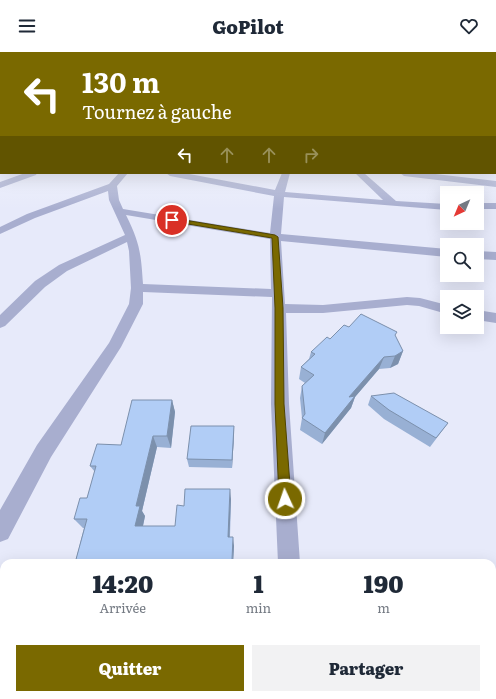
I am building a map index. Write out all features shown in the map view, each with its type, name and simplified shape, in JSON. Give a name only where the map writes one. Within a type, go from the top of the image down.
[{"type":"street","points":[[0,185],[30,174]]},
{"type":"street","points":[[0,231],[38,213],[112,186],[123,174]]},
{"type":"street","points":[[175,174],[279,194],[440,207]]},
{"type":"street","points":[[286,174],[279,194],[275,237],[280,404],[289,559]]},
{"type":"street","points":[[360,174],[393,204]]},
{"type":"street","points":[[417,174],[496,184]]},
{"type":"street","points":[[0,530],[44,451],[114,347],[136,304],[137,288],[135,251],[131,236],[114,200],[112,186]]},
{"type":"street","points":[[484,206],[496,206]]},
{"type":"street","points":[[119,210],[275,237],[440,252]]},
{"type":"street","points":[[0,323],[40,284],[63,268],[131,236]]},
{"type":"street","points":[[484,255],[496,256]]},
{"type":"street","points":[[137,288],[278,300],[322,309],[407,301],[420,302],[440,308]]},
{"type":"street","points":[[484,316],[496,318]]},
{"type":"building","points":[[361,314],[397,332],[395,335],[403,351],[395,356],[384,357],[349,397],[355,396],[325,433],[302,418],[305,414],[302,386],[314,375],[301,367],[315,354],[311,352],[327,337],[330,339],[344,325],[349,327]]},
{"type":"building","points":[[394,393],[448,423],[436,438],[389,410],[371,396]]},
{"type":"building","points":[[132,400],[172,400],[167,436],[153,436],[136,506],[140,506],[135,526],[175,526],[177,505],[184,506],[185,489],[230,489],[228,537],[233,537],[232,559],[76,559],[87,519],[74,519],[80,498],[87,498],[96,466],[90,466],[97,444],[121,445]]},
{"type":"building","points":[[191,426],[234,426],[232,460],[187,459]]},
{"type":"route","points":[[172,220],[275,237],[279,308],[280,404],[285,499]]}]
